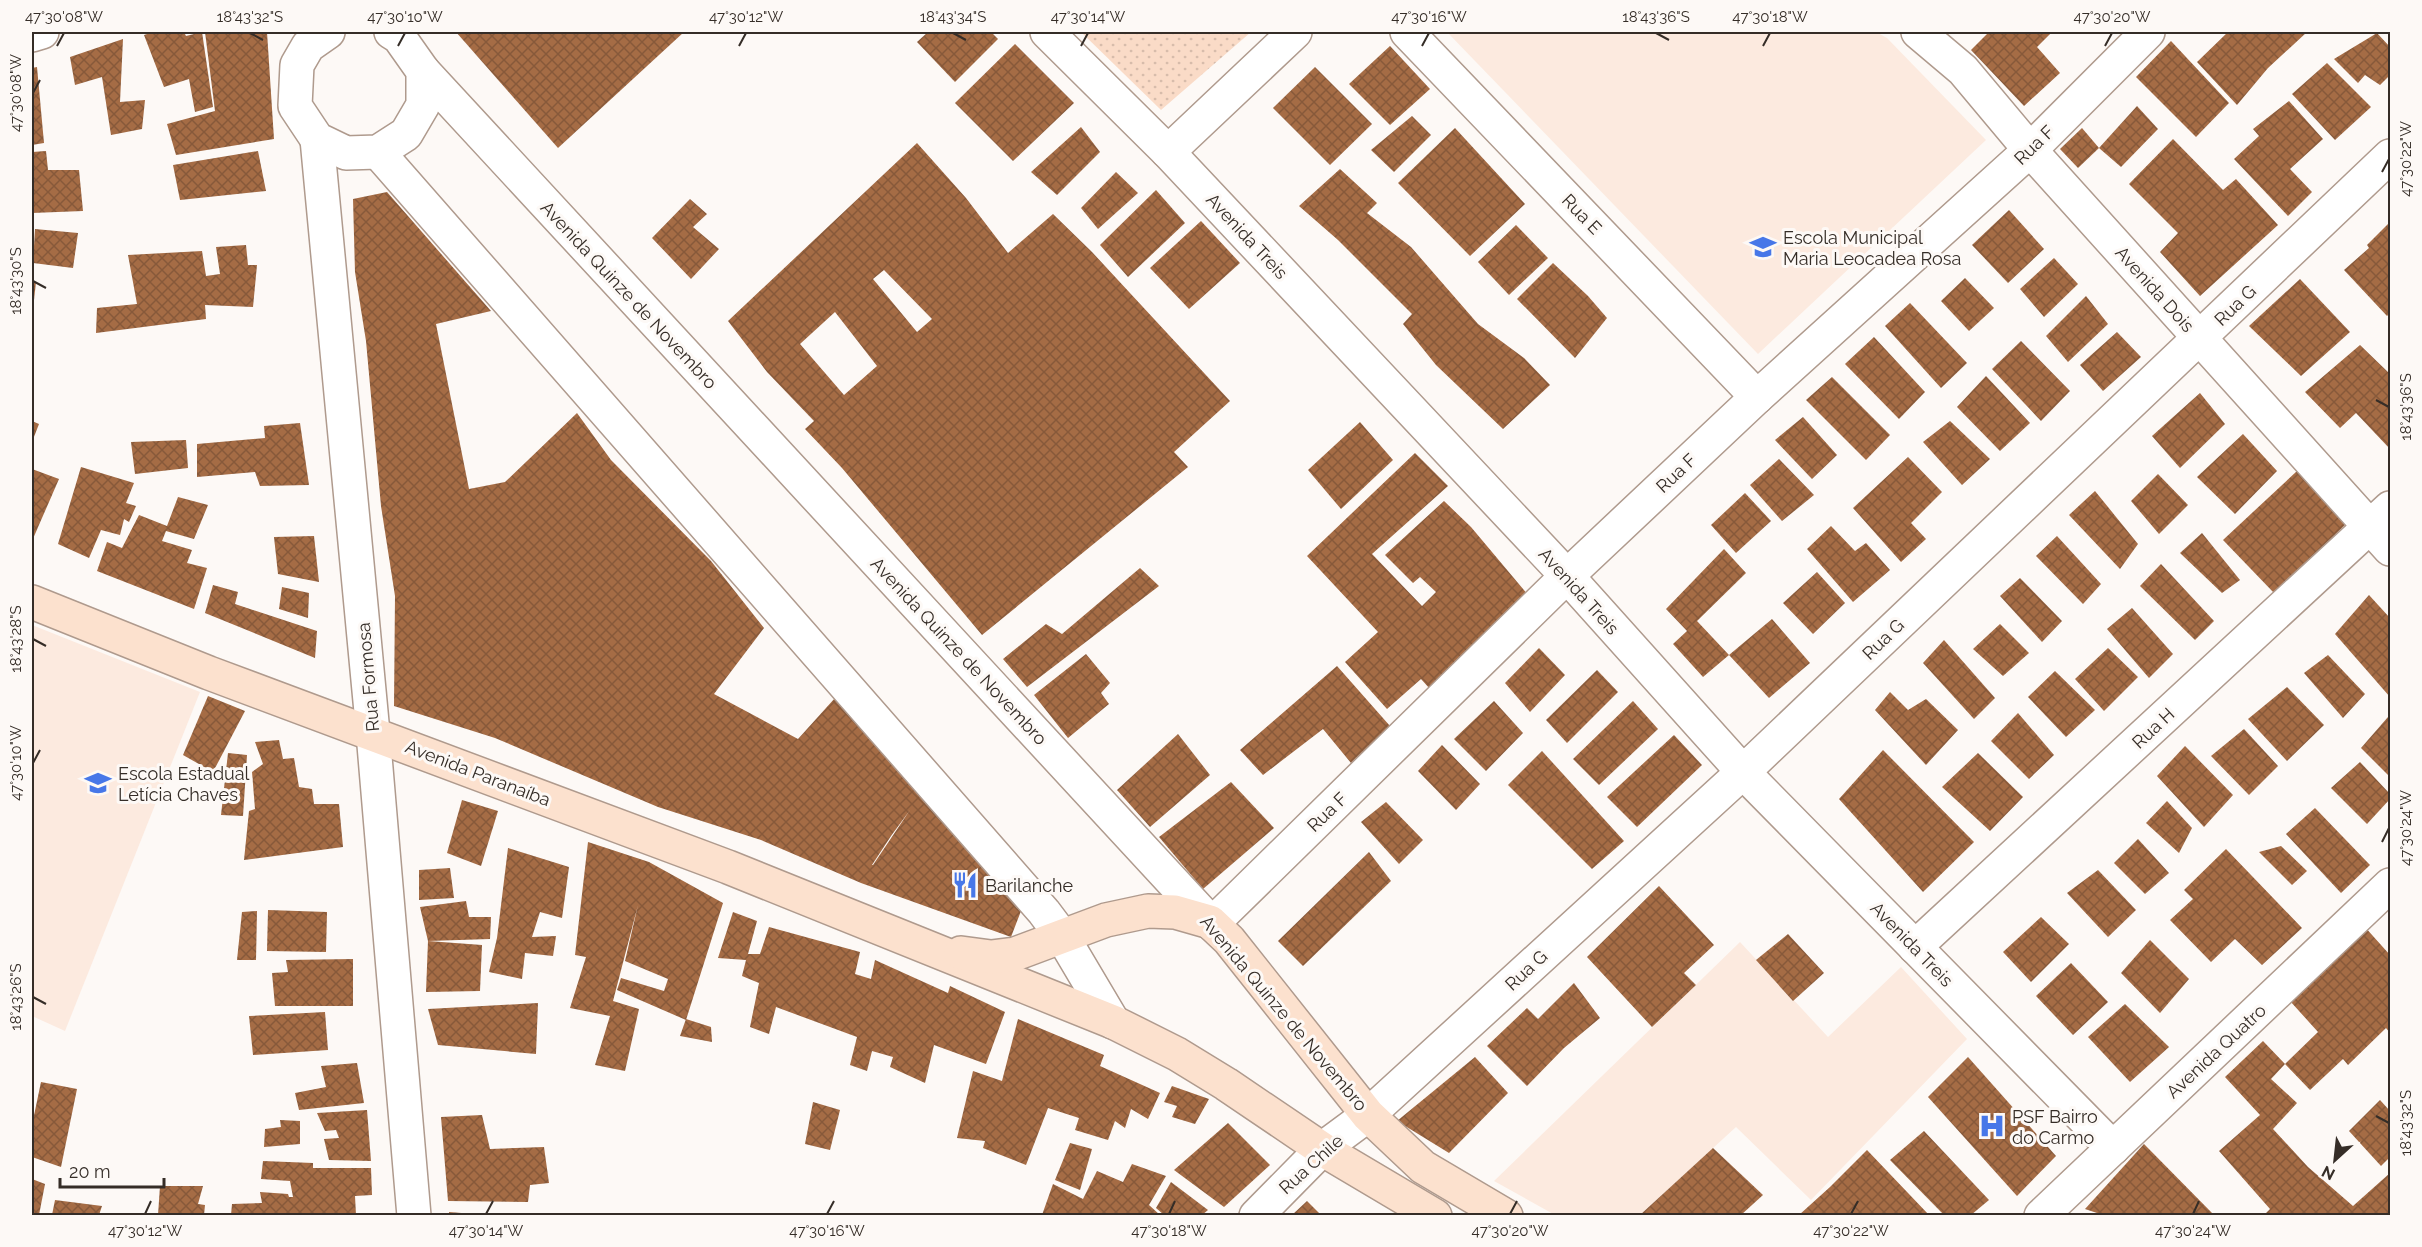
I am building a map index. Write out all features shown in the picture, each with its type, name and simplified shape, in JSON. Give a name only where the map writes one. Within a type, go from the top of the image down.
[{"type":"main road","name":"Avenida Paranaíba","points":[[32,602],[209,673],[728,867],[923,948]]},
{"type":"main road","points":[[923,948],[991,957],[1015,954],[1106,920],[1148,911],[1175,912],[1211,923]]},
{"type":"main road","name":"Avenida Quinze de Novembro","points":[[1211,923],[1229,940],[1368,1115],[1423,1167],[1506,1215]]},
{"type":"main road","points":[[923,948],[1113,1022],[1177,1054],[1323,1149],[1435,1215]]},
{"type":"street","points":[[32,35],[42,32]]},
{"type":"street","name":"Avenida Quinze de Novembro","points":[[391,32],[399,37],[423,71],[1211,923]]},
{"type":"street","name":"Avenida Treis","points":[[1047,32],[1168,152],[1567,576],[1743,772],[2113,1148]]},
{"type":"street","points":[[1168,152],[1295,32]]},
{"type":"street","name":"Rua E","points":[[1407,32],[1757,397]]},
{"type":"street","name":"Avenida Dois","points":[[1918,32],[1963,70],[2030,150],[2200,338],[2384,528]]},
{"type":"street","name":"Rua F","points":[[1211,923],[1567,576],[1757,397],[2030,150],[2148,32]]},
{"type":"street","points":[[315,36],[297,65],[295,106],[317,139],[346,153],[378,152],[406,134],[423,105],[423,71]]},
{"type":"street","name":"Rua Formosa","points":[[317,139],[373,734],[414,1215]]},
{"type":"street","points":[[378,152],[1062,936],[1113,1022]]},
{"type":"street","name":"Rua G","points":[[1368,1115],[1743,772],[2391,156]]},
{"type":"street","name":"Rua H","points":[[1915,947],[2384,528]]},
{"type":"street","name":"Avenida Quatro","points":[[2041,1215],[2387,897]]},
{"type":"street","name":"Rua Chile","points":[[1256,1215],[1323,1149],[1368,1115]]},
{"type":"shaded area","points":[[1081,32],[1251,32],[1161,110]]},
{"type":"shaded area","name":"Escola Municipal Maria Leocadea Rosa","points":[[1447,32],[1876,32],[1887,38],[1986,140],[1758,354]]},
{"type":"shaded area","name":"Escola Estadual Letícia Chaves","points":[[32,625],[200,692],[65,1031],[32,1016]]},
{"type":"shaded area","points":[[1740,942],[1828,1037],[1901,967],[1967,1039],[1811,1200],[1736,1127],[1640,1215],[1555,1215],[1494,1181]]},
{"type":"building","points":[[154,32],[184,32],[186,36],[202,32],[213,107],[195,112],[189,79],[164,87],[144,35]]},
{"type":"building","points":[[205,32],[267,32],[274,139],[176,155],[167,124],[215,111]]},
{"type":"building","points":[[456,32],[684,32],[558,148]]},
{"type":"building","points":[[928,32],[991,32],[998,39],[955,82],[917,42]]},
{"type":"building","points":[[1989,32],[2052,32],[2037,47],[2060,73],[2024,106],[1971,50]]},
{"type":"building","points":[[2228,32],[2307,32],[2268,68],[2237,105],[2197,62]]},
{"type":"building","points":[[2377,33],[2390,47],[2390,75],[2380,85],[2365,75],[2358,83],[2334,59]]},
{"type":"building","points":[[123,39],[120,102],[145,100],[142,129],[111,135],[102,77],[75,85],[70,57]]},
{"type":"building","points":[[2171,41],[2229,103],[2196,137],[2136,77]]},
{"type":"building","points":[[1015,44],[1074,103],[1013,161],[955,103]]},
{"type":"building","points":[[1390,46],[1430,89],[1390,125],[1349,84]]},
{"type":"building","points":[[2327,63],[2371,107],[2335,140],[2292,94]]},
{"type":"building","points":[[37,67],[44,143],[32,145],[32,68]]},
{"type":"building","points":[[1315,67],[1372,124],[1330,165],[1273,108]]},
{"type":"building","points":[[2289,101],[2323,139],[2290,169],[2312,192],[2288,216],[2234,159],[2259,136],[2253,129]]},
{"type":"building","points":[[2137,106],[2158,129],[2121,167],[2099,148]]},
{"type":"building","points":[[1412,116],[1431,135],[1394,172],[1371,150]]},
{"type":"building","points":[[1081,127],[1100,152],[1057,195],[1031,172]]},
{"type":"building","points":[[1455,128],[1525,204],[1470,256],[1398,183]]},
{"type":"building","points":[[2082,128],[2099,148],[2078,168],[2060,149]]},
{"type":"building","points":[[2173,139],[2223,190],[2236,179],[2278,225],[2200,296],[2160,252],[2178,233],[2129,184]]},
{"type":"building","points":[[917,143],[966,198],[1008,253],[1053,214],[1092,252],[1230,401],[1174,452],[1188,467],[982,635],[842,468],[805,429],[814,421],[767,372],[728,321]],"holes":[[[884,270],[932,319],[917,332],[873,279]],[[835,312],[877,366],[844,395],[800,344]]]},
{"type":"building","points":[[46,151],[48,170],[79,170],[83,211],[32,213],[32,152]]},
{"type":"building","points":[[258,151],[266,191],[180,200],[173,165]]},
{"type":"building","points":[[1340,169],[1377,203],[1367,213],[1411,247],[1478,324],[1524,358],[1550,385],[1503,429],[1436,365],[1403,324],[1412,314],[1338,240],[1299,206]]},
{"type":"building","points":[[1116,172],[1138,193],[1098,229],[1081,208]]},
{"type":"building","points":[[1156,190],[1185,223],[1128,277],[1100,245]]},
{"type":"building","points":[[387,192],[491,311],[436,324],[469,489],[505,482],[577,413],[611,460],[711,561],[764,628],[714,694],[798,739],[835,698],[922,793],[1021,911],[1011,937],[861,883],[761,840],[658,807],[495,738],[394,706],[395,596],[381,506],[366,341],[355,272],[353,199]],"holes":[[[910,810],[873,865],[891,836]]]},
{"type":"building","points":[[690,199],[707,214],[693,227],[719,249],[691,279],[652,238]]},
{"type":"building","points":[[2009,210],[2044,249],[2008,283],[1972,245]]},
{"type":"building","points":[[1201,221],[1240,263],[1189,309],[1150,268]]},
{"type":"building","points":[[2390,222],[2390,313],[2387,316],[2344,270],[2369,248],[2367,245]]},
{"type":"building","points":[[1516,225],[1548,258],[1509,295],[1478,262]]},
{"type":"building","points":[[35,229],[78,233],[73,268],[33,263]]},
{"type":"building","points":[[246,245],[248,265],[257,265],[253,307],[205,305],[206,319],[96,333],[97,308],[137,304],[128,255],[202,251],[206,276],[220,274],[216,247]]},
{"type":"building","points":[[2054,258],[2078,284],[2044,317],[2020,289]]},
{"type":"building","points":[[1553,263],[1588,296],[1607,318],[1575,358],[1517,299]]},
{"type":"building","points":[[1965,278],[1994,308],[1969,331],[1941,301]]},
{"type":"building","points":[[2300,279],[2350,332],[2301,376],[2249,326]]},
{"type":"building","points":[[32,281],[36,282],[33,309],[32,309]]},
{"type":"building","points":[[2086,296],[2108,324],[2068,362],[2046,336]]},
{"type":"building","points":[[1910,303],[1967,363],[1941,388],[1885,326]]},
{"type":"building","points":[[2117,332],[2141,357],[2103,391],[2080,365]]},
{"type":"building","points":[[1874,337],[1925,392],[1899,419],[1845,364]]},
{"type":"building","points":[[2021,341],[2070,391],[2041,421],[1992,369]]},
{"type":"building","points":[[2360,345],[2390,374],[2390,449],[2356,413],[2340,428],[2305,392]]},
{"type":"building","points":[[1986,376],[2030,423],[2000,451],[1957,407]]},
{"type":"building","points":[[1832,377],[1890,435],[1866,460],[1806,400]]},
{"type":"building","points":[[2200,393],[2225,424],[2180,468],[2152,436]]},
{"type":"building","points":[[1803,417],[1837,455],[1812,479],[1775,440]]},
{"type":"building","points":[[32,421],[39,424],[32,442]]},
{"type":"building","points":[[1950,421],[1990,459],[1962,485],[1923,442]]},
{"type":"building","points":[[1360,422],[1393,460],[1341,509],[1308,470]]},
{"type":"building","points":[[300,423],[309,485],[260,486],[255,472],[197,477],[197,444],[265,438],[264,426]]},
{"type":"building","points":[[2243,434],[2277,471],[2235,514],[2197,477]]},
{"type":"building","points":[[186,440],[188,468],[135,474],[131,442]]},
{"type":"building","points":[[1415,453],[1448,486],[1372,554],[1422,606],[1436,592],[1420,577],[1413,583],[1385,555],[1444,501],[1471,527],[1528,595],[1430,689],[1421,679],[1387,709],[1345,662],[1378,632],[1307,556]]},
{"type":"building","points":[[1908,457],[1942,492],[1911,523],[1926,539],[1901,562],[1853,508]]},
{"type":"building","points":[[1779,459],[1814,495],[1782,521],[1750,485]]},
{"type":"building","points":[[81,467],[134,483],[126,503],[136,506],[129,522],[124,519],[120,535],[101,530],[89,558],[58,544]]},
{"type":"building","points":[[32,469],[59,479],[32,541]]},
{"type":"building","points":[[2297,471],[2346,524],[2275,594],[2223,540]]},
{"type":"building","points":[[2158,474],[2188,505],[2159,534],[2131,501]]},
{"type":"building","points":[[2095,491],[2138,544],[2120,569],[2069,515]]},
{"type":"building","points":[[1745,493],[1771,521],[1736,553],[1711,525]]},
{"type":"building","points":[[178,497],[208,505],[194,539],[166,531],[162,541],[192,550],[187,563],[207,568],[194,609],[97,571],[107,542],[122,548],[139,515],[167,526]]},
{"type":"building","points":[[1831,526],[1855,551],[1866,543],[1890,570],[1853,602],[1807,549]]},
{"type":"building","points":[[2202,533],[2240,580],[2222,593],[2180,553]]},
{"type":"building","points":[[314,536],[319,582],[278,574],[274,537]]},
{"type":"building","points":[[2057,536],[2101,584],[2083,604],[2036,556]]},
{"type":"building","points":[[1724,549],[1746,573],[1697,621],[1729,655],[1703,677],[1673,644],[1687,631],[1666,609]]},
{"type":"building","points":[[2161,564],[2214,621],[2195,640],[2140,586]]},
{"type":"building","points":[[1140,568],[1159,586],[1027,687],[1003,659],[1046,624],[1062,634]]},
{"type":"building","points":[[1817,572],[1845,603],[1813,634],[1783,603]]},
{"type":"building","points":[[2020,578],[2062,621],[2042,642],[2000,596]]},
{"type":"building","points":[[213,585],[238,592],[235,604],[317,631],[315,658],[205,613]]},
{"type":"building","points":[[282,587],[309,593],[308,618],[279,609]]},
{"type":"building","points":[[2369,595],[2390,618],[2390,697],[2335,634]]},
{"type":"building","points":[[2132,608],[2173,654],[2149,678],[2107,629]]},
{"type":"building","points":[[1772,619],[1810,663],[1769,698],[1729,655]]},
{"type":"building","points":[[2000,624],[2029,653],[2003,676],[1973,649]]},
{"type":"building","points":[[1944,640],[1995,698],[1974,719],[1923,663]]},
{"type":"building","points":[[1539,648],[1565,675],[1530,712],[1505,683]]},
{"type":"building","points":[[2108,648],[2138,677],[2104,711],[2075,679]]},
{"type":"building","points":[[1086,654],[1110,683],[1101,693],[1109,704],[1068,738],[1034,695]]},
{"type":"building","points":[[2328,655],[2365,694],[2343,718],[2304,673]]},
{"type":"building","points":[[1337,666],[1390,726],[1351,763],[1323,729],[1263,775],[1240,750]]},
{"type":"building","points":[[1597,670],[1618,692],[1567,743],[1546,720]]},
{"type":"building","points":[[2055,671],[2095,710],[2066,737],[2028,697]]},
{"type":"building","points":[[2287,687],[2324,725],[2287,761],[2248,719]]},
{"type":"building","points":[[1890,692],[1908,710],[1926,699],[1958,730],[1926,765],[1875,710]]},
{"type":"building","points":[[208,696],[245,711],[213,772],[183,755]]},
{"type":"building","points":[[1494,701],[1523,733],[1486,771],[1454,739]]},
{"type":"building","points":[[1633,701],[1658,729],[1599,785],[1573,759]]},
{"type":"building","points":[[2018,713],[2054,755],[2029,779],[1991,741]]},
{"type":"building","points":[[2388,717],[2390,719],[2390,777],[2361,748]]},
{"type":"building","points":[[2244,729],[2278,766],[2249,795],[2211,756]]},
{"type":"building","points":[[1178,734],[1210,775],[1150,827],[1117,790]]},
{"type":"building","points":[[1674,735],[1702,765],[1637,827],[1607,797]]},
{"type":"building","points":[[279,740],[283,759],[294,758],[299,787],[312,789],[314,804],[339,804],[343,847],[244,860],[249,811],[255,809],[252,772],[263,764],[255,742]]},
{"type":"building","points":[[1442,745],[1480,784],[1456,810],[1418,771]]},
{"type":"building","points":[[2185,746],[2233,795],[2204,827],[2157,776]]},
{"type":"building","points":[[1883,750],[1974,842],[1923,892],[1839,799]]},
{"type":"building","points":[[1542,751],[1624,841],[1592,869],[1508,785]]},
{"type":"building","points":[[228,753],[247,755],[243,816],[221,815]]},
{"type":"building","points":[[1978,753],[2023,797],[1990,831],[1942,787]]},
{"type":"building","points":[[2360,762],[2390,794],[2390,799],[2367,824],[2331,788]]},
{"type":"building","points":[[1231,782],[1274,828],[1203,889],[1159,837]]},
{"type":"building","points":[[462,800],[498,811],[481,866],[447,853]]},
{"type":"building","points":[[2167,801],[2192,828],[2179,853],[2146,823]]},
{"type":"building","points":[[1386,802],[1423,840],[1399,864],[1361,822]]},
{"type":"building","points":[[2315,808],[2370,865],[2341,893],[2286,834]]},
{"type":"building","points":[[2138,839],[2169,873],[2145,894],[2114,863]]},
{"type":"building","points":[[588,842],[649,862],[723,903],[686,1020],[617,990],[621,978],[664,991],[668,979],[625,961],[638,905],[613,1001],[639,1009],[625,1071],[595,1065],[610,1016],[570,1008],[586,957],[575,955]]},
{"type":"building","points":[[2281,846],[2307,871],[2292,885],[2259,852]]},
{"type":"building","points":[[508,848],[569,867],[562,918],[540,912],[532,937],[556,936],[553,956],[525,953],[522,979],[489,972],[497,938]]},
{"type":"building","points":[[2226,849],[2302,928],[2262,965],[2235,939],[2211,962],[2170,920],[2193,899],[2184,890]]},
{"type":"building","points":[[1369,852],[1391,881],[1303,966],[1278,941]]},
{"type":"building","points":[[450,868],[454,898],[419,900],[419,870]]},
{"type":"building","points":[[2098,870],[2136,910],[2108,937],[2067,893]]},
{"type":"building","points":[[1659,886],[1714,945],[1684,973],[1696,985],[1652,1027],[1587,957]]},
{"type":"building","points":[[466,901],[469,917],[491,917],[490,939],[428,941],[420,907]]},
{"type":"building","points":[[268,910],[327,912],[326,952],[267,951]]},
{"type":"building","points":[[257,911],[256,960],[237,960],[242,912]]},
{"type":"building","points":[[733,912],[757,921],[748,954],[760,954],[769,927],[860,952],[855,974],[871,979],[875,960],[948,993],[950,986],[1005,1012],[986,1064],[934,1045],[925,1083],[890,1067],[893,1057],[872,1051],[867,1071],[850,1065],[857,1037],[776,1007],[769,1034],[750,1027],[759,983],[742,976],[746,960],[718,958]]},
{"type":"building","points":[[2041,917],[2069,944],[2031,982],[2003,952]]},
{"type":"building","points":[[2364,926],[2390,955],[2390,1033],[2386,1028],[2348,1065],[2343,1059],[2310,1090],[2285,1064],[2318,1032],[2290,1001]]},
{"type":"building","points":[[1788,934],[1824,973],[1793,1001],[1756,960]]},
{"type":"building","points":[[2150,940],[2189,979],[2160,1013],[2121,973]]},
{"type":"building","points":[[428,941],[482,945],[480,991],[426,992]]},
{"type":"building","points":[[353,959],[353,1006],[275,1006],[272,973],[288,972],[286,960]]},
{"type":"building","points":[[2071,963],[2108,1002],[2073,1035],[2036,996]]},
{"type":"building","points":[[1574,983],[1600,1018],[1564,1048],[1527,1086],[1487,1046],[1527,1008],[1538,1019]]},
{"type":"building","points":[[538,1003],[536,1054],[438,1045],[428,1009]]},
{"type":"building","points":[[2125,1004],[2169,1047],[2130,1082],[2088,1037]]},
{"type":"building","points":[[325,1012],[328,1050],[253,1055],[249,1016]]},
{"type":"building","points":[[686,1019],[711,1027],[712,1042],[680,1036]]},
{"type":"building","points":[[1018,1019],[1104,1055],[1100,1066],[1160,1093],[1148,1119],[1131,1109],[1125,1128],[1115,1121],[1108,1140],[1075,1130],[1079,1118],[1048,1108],[1026,1165],[983,1148],[985,1141],[957,1138],[973,1071],[1002,1081]]},
{"type":"building","points":[[2263,1041],[2285,1064],[2271,1079],[2297,1103],[2273,1129],[2308,1167],[2353,1206],[2390,1173],[2390,1215],[2264,1215],[2270,1209],[2219,1151],[2260,1115],[2225,1077]]},
{"type":"building","points":[[1475,1057],[1508,1093],[1449,1153],[1397,1121]]},
{"type":"building","points":[[1968,1057],[2056,1156],[2017,1196],[1928,1097]]},
{"type":"building","points":[[357,1063],[364,1103],[299,1110],[295,1093],[326,1087],[321,1066]]},
{"type":"building","points":[[41,1082],[77,1089],[61,1167],[32,1157],[32,1125]]},
{"type":"building","points":[[1172,1086],[1209,1099],[1195,1124],[1172,1117],[1177,1106],[1164,1102]]},
{"type":"building","points":[[2380,1100],[2390,1111],[2390,1157],[2381,1166],[2349,1131]]},
{"type":"building","points":[[813,1102],[840,1110],[830,1150],[805,1144]]},
{"type":"building","points":[[367,1110],[371,1161],[329,1160],[324,1139],[339,1138],[336,1130],[325,1131],[317,1113]]},
{"type":"building","points":[[482,1115],[490,1149],[544,1147],[549,1183],[530,1185],[528,1202],[448,1201],[441,1117]]},
{"type":"building","points":[[280,1120],[300,1121],[300,1144],[264,1147],[265,1129],[281,1127]]},
{"type":"building","points":[[1228,1123],[1270,1165],[1224,1207],[1174,1170]]},
{"type":"building","points":[[1924,1131],[1989,1200],[1971,1215],[1944,1215],[1890,1160]]},
{"type":"building","points":[[1070,1143],[1092,1149],[1080,1190],[1055,1180]]},
{"type":"building","points":[[2144,1144],[2214,1215],[2103,1215],[2085,1209]]},
{"type":"building","points":[[1713,1148],[1763,1195],[1741,1215],[1640,1215]]},
{"type":"building","points":[[1867,1150],[1929,1215],[1799,1215],[1830,1187]]},
{"type":"building","points":[[263,1161],[313,1163],[313,1168],[371,1168],[372,1195],[355,1196],[356,1215],[231,1215],[232,1204],[262,1203],[260,1192],[288,1194],[289,1197],[293,1197],[290,1181],[261,1179]]},
{"type":"building","points":[[1132,1164],[1166,1176],[1149,1205],[1160,1215],[1042,1215],[1053,1184],[1083,1199],[1097,1171],[1123,1182]]},
{"type":"building","points":[[32,1179],[45,1184],[39,1215],[32,1215]]},
{"type":"building","points":[[1171,1182],[1208,1210],[1202,1215],[1164,1215],[1156,1208]]},
{"type":"building","points":[[160,1186],[203,1186],[198,1204],[205,1205],[204,1215],[158,1215]]},
{"type":"building","points":[[55,1200],[102,1206],[99,1215],[52,1215]]},
{"type":"building","points":[[1307,1201],[1321,1215],[1292,1215]]},
{"type":"building","points":[[449,1212],[474,1214],[474,1215],[449,1215]]},
{"type":"place","name":"Escola Municipal Maria Leocadea Rosa","points":[[1763,247]]},
{"type":"place","name":"Escola Estadual Letícia Chaves","points":[[98,783]]},
{"type":"place","name":"Barilanche","points":[[965,885]]},
{"type":"place","name":"PSF Bairro do Carmo","points":[[1992,1126]]}]
